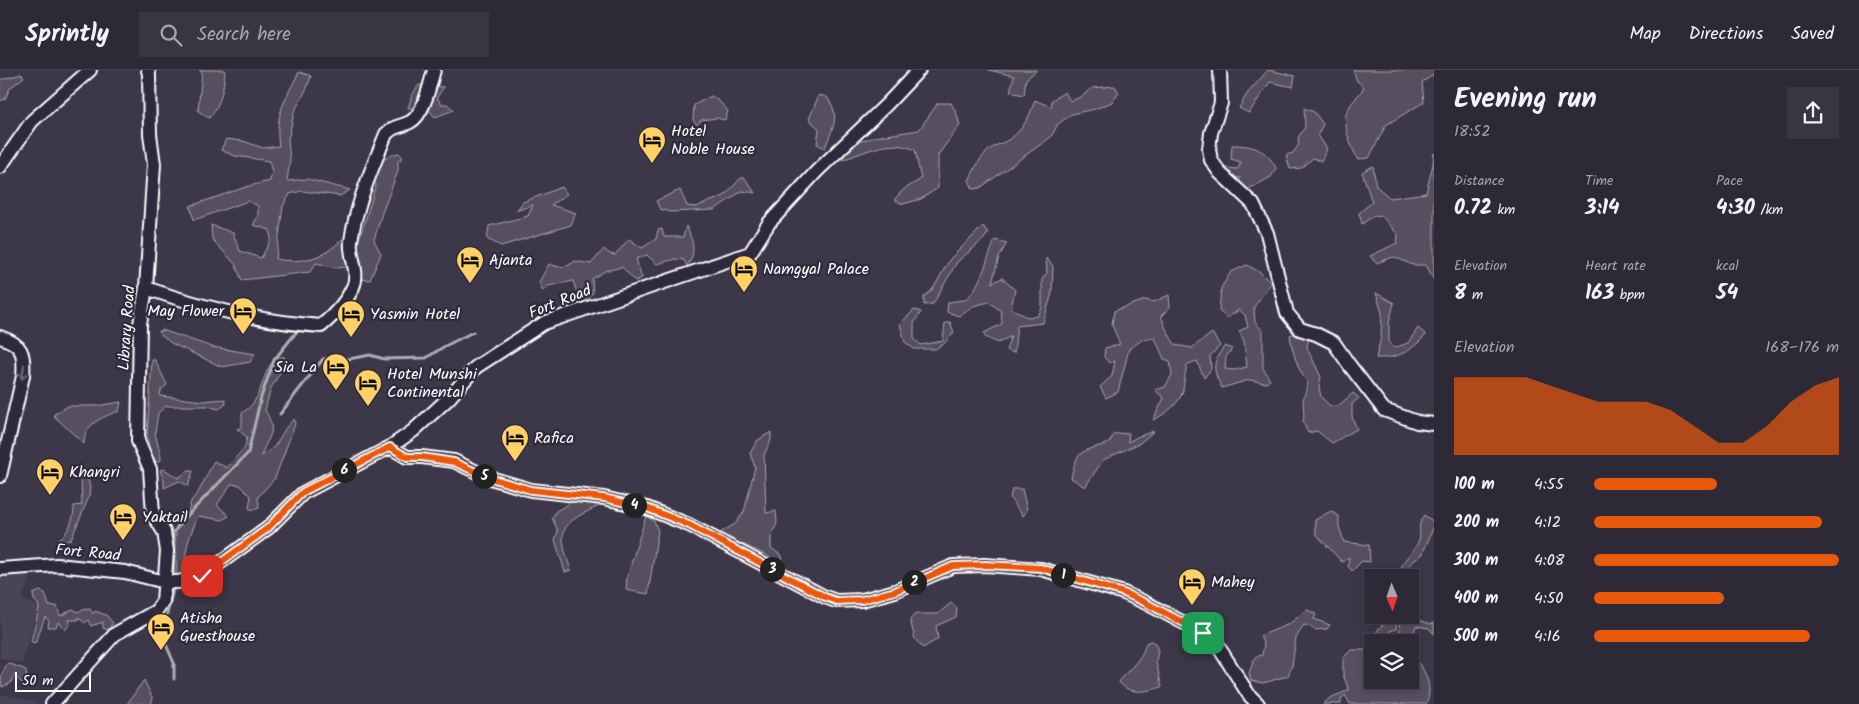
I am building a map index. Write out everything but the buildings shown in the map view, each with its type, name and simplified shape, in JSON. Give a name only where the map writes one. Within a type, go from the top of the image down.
[{"type":"street","points":[[0,167],[32,121],[90,70]]},
{"type":"street","name":"Library Road","points":[[52,704],[115,634],[156,611],[163,601],[171,582],[164,532],[153,514],[150,469],[138,442],[140,324],[146,288],[154,164],[150,134],[148,70]]},
{"type":"street","points":[[146,288],[207,308],[289,324],[322,326],[354,286],[355,270],[351,243],[359,204],[386,134],[393,127],[410,122],[418,114],[427,94],[434,70]]},
{"type":"street","name":"Fort Road","points":[[0,569],[57,565],[125,572],[171,582],[202,576],[268,528],[303,492],[390,447],[413,431],[448,398],[476,367],[544,323],[750,253],[769,223],[817,171],[887,104],[919,70]]},
{"type":"street","points":[[1220,70],[1221,103],[1208,149],[1211,160],[1220,173],[1253,204],[1267,233],[1287,313],[1300,328],[1334,343],[1384,410],[1417,422],[1434,424]]},
{"type":"street","points":[[0,336],[11,341],[22,350],[24,362],[21,385],[0,476]]},
{"type":"street","points":[[390,447],[407,457],[422,457],[454,462],[487,477],[531,490],[604,498],[647,508],[689,525],[836,601],[862,600],[895,591],[953,566],[985,565],[1041,568],[1124,593],[1203,633],[1216,643],[1249,695],[1258,704]]},
{"type":"shaded area","points":[[199,70],[225,70],[221,96],[209,118],[198,111],[202,72]]},
{"type":"shaded area","points":[[989,70],[1037,70],[1026,79],[1024,95],[1010,92],[1014,76]]},
{"type":"shaded area","points":[[1268,70],[1295,76],[1293,87],[1270,82],[1249,113],[1239,108],[1247,94]]},
{"type":"shaded area","points":[[1353,70],[1434,70],[1434,75],[1422,82],[1424,102],[1386,125],[1369,158],[1358,159],[1352,148],[1346,128],[1348,109],[1364,87],[1357,81]]},
{"type":"shaded area","points":[[299,72],[311,76],[307,88],[294,112],[288,140],[290,160],[287,181],[307,179],[350,190],[340,196],[302,191],[290,194],[283,206],[276,259],[294,261],[312,258],[328,251],[342,239],[346,244],[347,267],[336,268],[316,263],[310,272],[242,280],[235,264],[212,239],[211,225],[233,233],[240,251],[261,258],[271,240],[270,230],[253,225],[258,216],[258,206],[248,201],[194,220],[190,206],[270,181],[272,172],[269,161],[235,156],[221,150],[226,139],[243,141],[263,148],[279,146],[278,125],[282,107]]},
{"type":"shaded area","points":[[21,74],[24,77],[10,88],[5,99],[0,101],[0,80]]},
{"type":"shaded area","points":[[419,85],[444,87],[437,97],[441,104],[447,104],[454,110],[435,117],[428,109],[408,108],[412,95]]},
{"type":"shaded area","points":[[1115,86],[1119,93],[1112,102],[1095,109],[1072,114],[1058,124],[1051,137],[980,188],[973,189],[969,180],[980,160],[991,148],[1010,139],[1019,131],[1029,116],[1035,100],[1051,107],[1052,100],[1065,92],[1070,101],[1081,97],[1092,88]]},
{"type":"shaded area","points":[[819,95],[827,97],[835,116],[833,128],[825,148],[817,144],[819,129],[809,119]]},
{"type":"shaded area","points":[[711,96],[719,101],[728,111],[725,120],[717,118],[701,120],[697,125],[693,120],[694,105]]},
{"type":"shaded area","points":[[938,103],[951,103],[960,125],[938,155],[938,188],[921,199],[903,204],[894,200],[903,190],[921,179],[915,150],[896,145],[887,146],[869,150],[842,160],[850,145],[874,137],[919,130]]},
{"type":"shaded area","points":[[1304,108],[1314,112],[1323,124],[1318,135],[1327,149],[1321,161],[1313,158],[1302,168],[1290,169],[1286,155],[1293,153],[1299,144],[1298,138],[1305,127]]},
{"type":"shaded area","points":[[1232,145],[1253,147],[1268,156],[1276,168],[1271,177],[1247,190],[1235,184],[1241,178],[1234,177],[1226,168],[1238,169],[1241,162],[1231,159]]},
{"type":"shaded area","points":[[399,153],[403,158],[398,161],[398,171],[374,240],[381,254],[370,280],[359,279],[362,262],[357,254],[354,243],[362,231],[376,185],[374,180],[382,162],[388,156]]},
{"type":"shaded area","points":[[1434,153],[1434,280],[1426,265],[1413,265],[1394,257],[1376,263],[1370,256],[1397,243],[1398,235],[1381,215],[1373,216],[1362,224],[1359,213],[1372,202],[1362,172],[1373,166],[1376,186],[1390,198],[1426,193]]},
{"type":"shaded area","points":[[741,178],[745,178],[755,193],[742,191],[714,210],[670,212],[660,209],[656,201],[680,190],[687,206],[696,207],[724,196]]},
{"type":"shaded area","points":[[562,187],[567,194],[551,205],[576,213],[571,225],[501,246],[487,239],[489,226],[528,216],[533,205],[516,211],[523,202]]},
{"type":"shaded area","points":[[686,226],[693,246],[692,256],[687,266],[684,260],[675,259],[657,264],[647,255],[636,259],[642,278],[635,281],[622,267],[605,271],[592,279],[593,292],[587,300],[579,299],[573,281],[548,286],[543,291],[539,282],[549,264],[563,267],[575,261],[591,264],[604,249],[610,254],[615,255],[629,239],[642,248],[656,239],[658,230],[662,229],[664,237],[683,237]]},
{"type":"shaded area","points":[[983,226],[988,233],[984,239],[957,262],[933,304],[924,305],[924,297],[933,289],[950,259]]},
{"type":"shaded area","points":[[995,240],[1007,243],[999,257],[992,283],[1002,278],[1015,290],[1011,308],[1027,317],[1038,316],[1042,308],[1042,279],[1047,273],[1046,258],[1053,266],[1052,293],[1043,323],[1017,326],[1014,353],[1006,350],[1011,336],[998,343],[985,337],[984,333],[1002,324],[1001,311],[989,302],[973,306],[959,316],[947,312],[948,302],[964,300],[974,290]]},
{"type":"shaded area","points":[[1247,265],[1260,272],[1271,283],[1254,307],[1255,322],[1263,331],[1263,368],[1270,380],[1266,383],[1249,380],[1222,388],[1215,371],[1218,356],[1225,346],[1232,349],[1226,357],[1225,369],[1234,370],[1247,367],[1244,341],[1239,331],[1248,327],[1245,315],[1239,310],[1227,318],[1219,311],[1221,288],[1231,272]]},
{"type":"shaded area","points":[[1376,293],[1394,303],[1389,323],[1389,341],[1394,348],[1408,343],[1418,328],[1426,335],[1404,353],[1391,357],[1376,358],[1381,337],[1382,313]]},
{"type":"shaded area","points":[[1169,295],[1170,307],[1161,316],[1175,345],[1192,348],[1212,333],[1220,346],[1210,356],[1211,369],[1204,378],[1197,361],[1188,364],[1179,400],[1169,410],[1153,420],[1164,398],[1155,390],[1165,387],[1172,375],[1170,361],[1164,359],[1155,338],[1142,340],[1129,349],[1118,392],[1106,398],[1100,387],[1112,376],[1115,361],[1109,363],[1104,357],[1105,348],[1120,344],[1112,325],[1114,311],[1145,300],[1154,302]]},
{"type":"shaded area","points":[[914,310],[921,312],[914,323],[914,339],[921,345],[943,341],[945,323],[950,322],[954,332],[944,344],[935,349],[914,349],[905,342],[900,324]]},
{"type":"shaded area","points":[[162,330],[212,347],[255,354],[250,362],[222,367],[171,343],[158,332]]},
{"type":"shaded area","points":[[1299,332],[1309,337],[1307,348],[1321,377],[1319,387],[1321,397],[1330,406],[1338,406],[1353,393],[1359,398],[1352,404],[1352,417],[1357,429],[1332,443],[1317,431],[1308,433],[1303,422],[1303,400],[1308,383],[1296,360],[1290,335]]},
{"type":"shaded area","points":[[277,357],[285,357],[283,368],[271,388],[265,410],[272,429],[261,456],[276,444],[294,419],[295,424],[275,478],[258,497],[259,508],[253,510],[249,508],[251,496],[240,485],[231,484],[217,505],[229,516],[222,520],[198,516],[187,545],[185,575],[183,578],[177,575],[175,544],[177,523],[188,513],[191,501],[199,491],[214,461],[227,468],[245,447],[247,437],[237,429],[242,427],[242,413],[254,402],[266,372]]},
{"type":"shaded area","points":[[152,360],[155,360],[167,385],[161,390],[160,396],[203,401],[225,399],[226,404],[219,409],[208,406],[166,406],[158,413],[155,433],[161,460],[156,462],[149,447],[147,435]]},
{"type":"shaded area","points":[[121,402],[119,411],[91,426],[87,431],[84,444],[53,415],[68,406],[96,406]]},
{"type":"shaded area","points":[[1154,431],[1140,443],[1103,460],[1085,487],[1071,478],[1073,468],[1079,456],[1087,450],[1109,443],[1114,434],[1129,433],[1128,442]]},
{"type":"shaded area","points":[[771,432],[771,440],[764,455],[766,513],[776,511],[777,523],[771,537],[771,548],[782,556],[784,568],[766,555],[727,537],[720,537],[718,534],[735,524],[744,512],[755,467],[750,453],[758,440]]},
{"type":"shaded area","points":[[164,469],[178,478],[188,471],[193,471],[188,486],[179,481],[164,488],[164,481],[160,470]]},
{"type":"shaded area","points":[[87,476],[90,487],[89,497],[71,539],[59,544],[58,540],[70,525],[74,506],[82,505],[81,478]]},
{"type":"shaded area","points":[[1012,489],[1022,489],[1027,510],[1023,516],[1010,498]]},
{"type":"shaded area","points":[[576,500],[595,502],[597,507],[575,519],[564,530],[564,546],[571,570],[565,572],[555,540],[558,531],[552,518],[556,511]]},
{"type":"shaded area","points":[[1331,511],[1339,516],[1339,526],[1344,542],[1369,545],[1370,562],[1362,561],[1352,571],[1348,566],[1349,557],[1342,562],[1316,534],[1315,520]]},
{"type":"shaded area","points":[[1424,515],[1434,522],[1434,526],[1422,555],[1411,563],[1410,569],[1401,569],[1418,542],[1420,535],[1419,527]]},
{"type":"shaded area","points":[[646,516],[654,521],[658,531],[648,594],[626,590],[627,577]]},
{"type":"shaded area","points":[[33,568],[22,600],[38,606],[22,664],[0,658],[0,570]]},
{"type":"shaded area","points":[[40,591],[45,593],[49,606],[57,606],[60,616],[73,609],[78,612],[90,609],[93,614],[95,611],[106,615],[113,623],[108,630],[103,628],[103,622],[91,626],[88,620],[85,623],[78,617],[78,620],[69,620],[70,624],[65,630],[58,622],[56,627],[48,627],[49,621],[45,617],[36,642],[33,643],[31,641],[39,608],[33,594]]},
{"type":"shaded area","points":[[951,603],[957,608],[956,617],[936,626],[938,639],[923,648],[915,639],[910,620],[915,614],[938,614]]},
{"type":"shaded area","points":[[1307,610],[1316,614],[1314,619],[1330,625],[1327,629],[1315,630],[1307,625],[1303,626],[1296,638],[1292,666],[1288,676],[1263,683],[1251,681],[1249,673],[1255,657],[1262,655],[1264,645],[1260,636],[1289,624]]},
{"type":"shaded area","points":[[1419,620],[1431,624],[1434,623],[1434,634],[1429,628],[1416,626],[1413,634],[1400,634],[1399,624],[1419,624]]},
{"type":"shaded area","points":[[1397,624],[1396,629],[1390,631],[1390,634],[1377,634],[1382,625]]},
{"type":"shaded area","points":[[1151,641],[1155,643],[1158,651],[1156,662],[1162,687],[1139,691],[1128,689],[1119,682],[1139,658],[1146,643]]},
{"type":"shaded area","points":[[1351,650],[1364,650],[1364,689],[1419,689],[1419,664],[1427,677],[1429,691],[1426,704],[1350,704],[1345,695],[1341,699],[1341,704],[1323,704],[1330,698],[1349,690],[1343,675],[1343,658]]},
{"type":"shaded area","points":[[8,663],[26,670],[27,681],[23,684],[14,675],[11,683],[2,687],[2,675]]},
{"type":"shaded area","points":[[144,680],[153,699],[151,704],[127,704]]},
{"type":"shaded area","points":[[0,694],[37,702],[36,704],[0,704]]},
{"type":"waterway","points":[[174,579],[173,533],[183,520],[248,453],[261,397],[274,360],[298,330]]},
{"type":"waterway","points":[[280,414],[323,359],[349,359],[370,355],[384,359],[426,358],[473,332]]},
{"type":"waterway","points":[[174,586],[163,630],[165,642],[174,663],[174,679]]},
{"type":"place","name":"Hotel Noble House","points":[[652,164]]},
{"type":"place","name":"Ajanta","points":[[470,284]]},
{"type":"place","name":"Namgyal Palace","points":[[744,293]]},
{"type":"place","name":"May Flower","points":[[243,335]]},
{"type":"place","name":"Yasmin Hotel","points":[[351,338]]},
{"type":"place","name":"Sia La","points":[[336,391]]},
{"type":"place","name":"Hotel Munshi Continental","points":[[368,407]]},
{"type":"place","name":"Rafica","points":[[515,462]]},
{"type":"place","name":"Khangri","points":[[50,496]]},
{"type":"place","name":"Yaktail","points":[[123,541]]},
{"type":"place","name":"Mahey","points":[[1192,606]]},
{"type":"place","name":"Atisha Guesthouse","points":[[161,651]]},
{"type":"route","points":[[202,576],[268,528],[303,492],[390,447],[407,457],[422,457],[454,462],[487,477],[531,490],[604,498],[647,508],[689,525],[836,601],[862,600],[895,591],[953,566],[985,565],[1009,568],[1041,568],[1124,593],[1203,633]]}]
